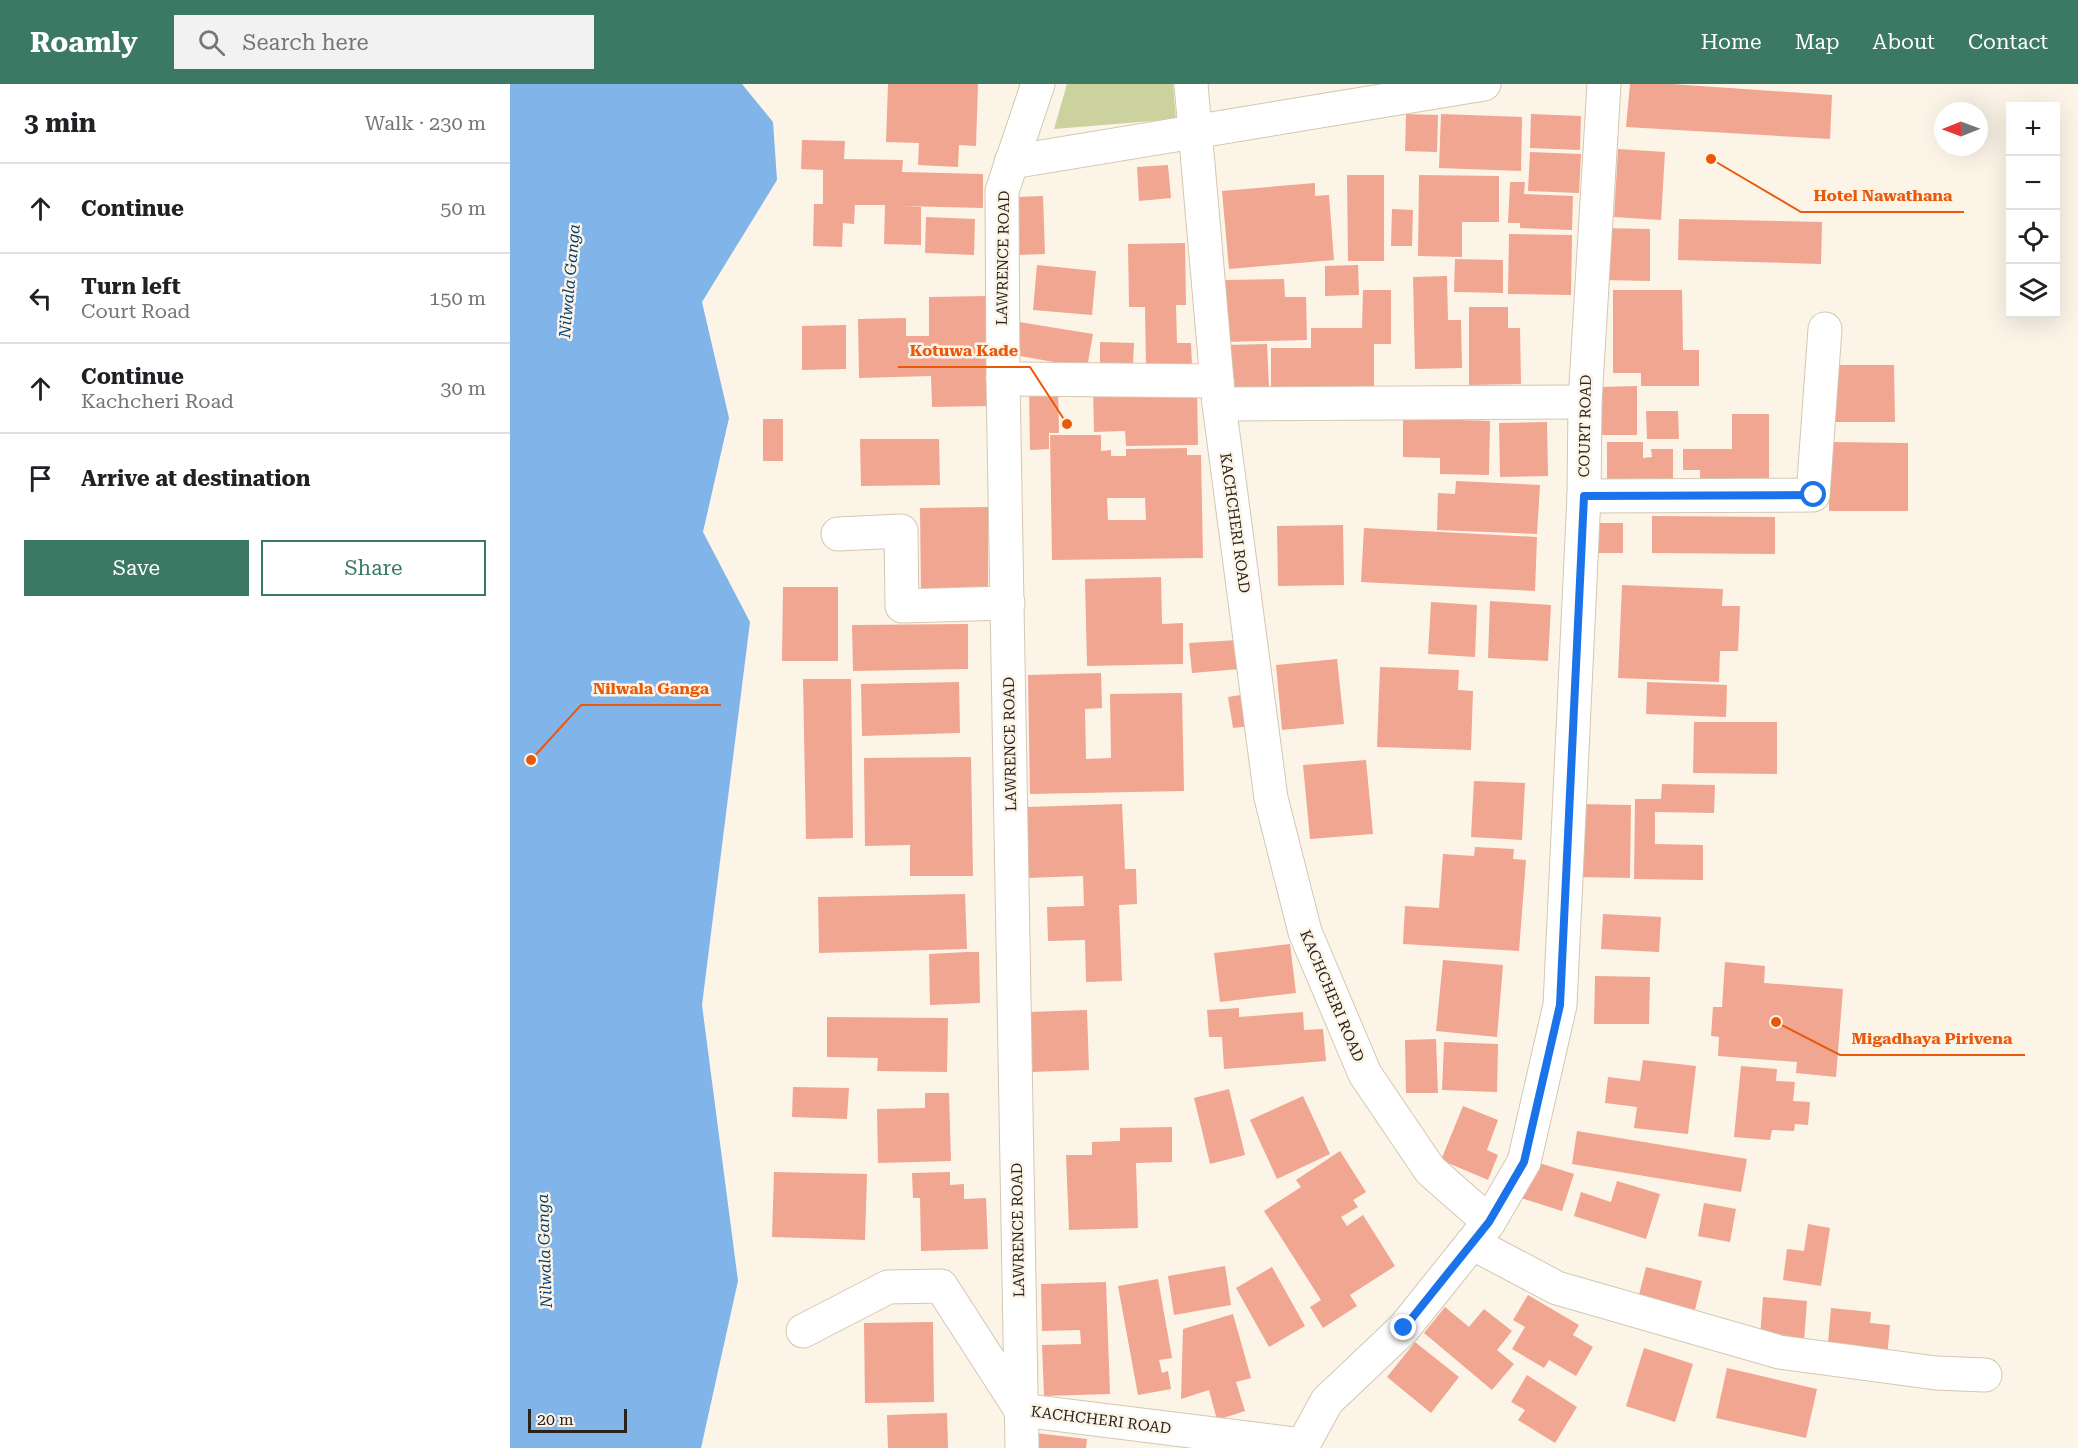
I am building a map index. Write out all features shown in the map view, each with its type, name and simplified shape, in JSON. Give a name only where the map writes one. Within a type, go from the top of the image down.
[{"type":"street","name":"LAWRENCE ROAD","points":[[1022,1448],[1003,379],[1002,191],[1038,84]]},
{"type":"street","name":"KACHCHERI ROAD","points":[[1021,1410],[1303,1446],[1327,1401],[1404,1328],[1481,1232],[1430,1170],[1365,1074],[1305,932],[1271,798],[1218,393],[1191,84]]},
{"type":"street","points":[[1011,162],[1484,84]]},
{"type":"street","name":"COURT ROAD","points":[[1481,1232],[1524,1162],[1560,1005],[1584,496],[1585,402],[1604,84]]},
{"type":"street","points":[[1584,496],[1814,495],[1825,329]]},
{"type":"street","points":[[1003,379],[1218,393],[1585,402]]},
{"type":"street","points":[[838,534],[902,531],[902,606],[1008,603]]},
{"type":"street","points":[[1481,1232],[1557,1288],[1779,1352],[1936,1373],[1985,1375]]},
{"type":"street","points":[[803,1332],[888,1287],[941,1286],[1021,1410]]},
{"type":"green space","points":[[1067,84],[1173,84],[1176,119],[1054,129]]},
{"type":"water","points":[[510,84],[742,84],[773,122],[777,180],[702,302],[729,418],[703,532],[750,622],[702,1005],[738,1281],[701,1448],[510,1448]]},
{"type":"building","points":[[888,84],[978,84],[976,146],[959,145],[958,167],[918,165],[919,143],[886,142]]},
{"type":"building","points":[[1630,84],[1672,84],[1832,95],[1830,139],[1626,127]]},
{"type":"building","points":[[1406,114],[1438,115],[1437,152],[1405,151]]},
{"type":"building","points":[[1441,114],[1522,117],[1521,171],[1439,168]]},
{"type":"building","points":[[1531,114],[1581,116],[1580,150],[1530,148]]},
{"type":"building","points":[[802,140],[845,141],[844,159],[903,160],[902,172],[983,174],[983,208],[901,206],[921,207],[921,245],[884,244],[885,205],[855,205],[854,224],[843,223],[842,247],[813,246],[814,204],[823,204],[823,170],[801,169]]},
{"type":"building","points":[[1618,149],[1665,152],[1661,220],[1614,217]]},
{"type":"building","points":[[1530,152],[1581,154],[1579,193],[1528,191]]},
{"type":"building","points":[[1168,165],[1171,198],[1139,201],[1137,167]]},
{"type":"building","points":[[1347,175],[1384,175],[1384,261],[1348,261]]},
{"type":"building","points":[[1419,175],[1499,176],[1499,222],[1462,222],[1462,257],[1418,256]]},
{"type":"building","points":[[1510,182],[1525,182],[1524,194],[1573,196],[1572,230],[1520,228],[1520,223],[1508,223]]},
{"type":"building","points":[[1315,183],[1315,196],[1329,195],[1334,260],[1229,269],[1222,191]]},
{"type":"building","points":[[1043,196],[1045,254],[1017,255],[1014,197]]},
{"type":"building","points":[[1392,209],[1413,210],[1412,246],[1391,246]]},
{"type":"building","points":[[926,217],[975,219],[974,255],[925,253]]},
{"type":"building","points":[[1679,219],[1822,222],[1821,264],[1678,260]]},
{"type":"building","points":[[1602,228],[1650,229],[1650,281],[1602,280]]},
{"type":"building","points":[[1509,234],[1572,235],[1571,295],[1508,294]]},
{"type":"building","points":[[1185,243],[1186,305],[1176,305],[1177,343],[1191,343],[1192,367],[1146,368],[1145,307],[1129,307],[1128,244]]},
{"type":"building","points":[[1455,259],[1503,260],[1503,293],[1454,292]]},
{"type":"building","points":[[1037,265],[1096,271],[1092,315],[1033,310]]},
{"type":"building","points":[[1358,265],[1359,295],[1325,296],[1325,266]]},
{"type":"building","points":[[1447,276],[1448,320],[1461,320],[1462,368],[1415,369],[1413,277]]},
{"type":"building","points":[[1284,279],[1285,297],[1306,297],[1307,340],[1224,342],[1223,280]]},
{"type":"building","points":[[1363,290],[1391,290],[1391,344],[1374,344],[1374,387],[1271,387],[1271,348],[1311,348],[1311,328],[1362,328]]},
{"type":"building","points":[[1613,290],[1682,290],[1683,350],[1699,350],[1699,386],[1641,386],[1641,373],[1613,373]]},
{"type":"building","points":[[987,296],[989,406],[932,407],[931,376],[859,378],[858,319],[906,318],[906,336],[929,336],[929,297]]},
{"type":"building","points":[[1469,307],[1508,307],[1508,328],[1520,328],[1521,384],[1469,385]]},
{"type":"building","points":[[1019,322],[1093,334],[1087,368],[1014,355]]},
{"type":"building","points":[[846,325],[846,369],[802,370],[802,326]]},
{"type":"building","points":[[1100,342],[1134,343],[1133,365],[1100,365]]},
{"type":"building","points":[[1267,344],[1269,388],[1227,389],[1226,345]]},
{"type":"building","points":[[1829,365],[1894,365],[1895,422],[1829,422]]},
{"type":"building","points":[[1058,385],[1059,433],[1049,433],[1049,449],[1030,450],[1029,386]]},
{"type":"building","points":[[1637,386],[1637,435],[1600,435],[1599,387]]},
{"type":"building","points":[[1197,387],[1198,445],[1126,446],[1125,431],[1094,432],[1093,388]]},
{"type":"building","points":[[1646,411],[1678,411],[1679,439],[1647,439]]},
{"type":"building","points":[[1732,414],[1769,414],[1769,481],[1700,481],[1700,470],[1683,470],[1683,449],[1732,449]]},
{"type":"building","points":[[1403,418],[1490,421],[1489,475],[1440,474],[1440,458],[1403,457]]},
{"type":"building","points":[[763,419],[783,419],[783,461],[763,461]]},
{"type":"building","points":[[1547,422],[1548,476],[1500,477],[1499,423]]},
{"type":"building","points":[[1050,435],[1101,435],[1101,451],[1111,450],[1111,456],[1126,456],[1126,449],[1187,448],[1187,455],[1201,455],[1203,558],[1052,560]],"holes":[[[1107,498],[1145,498],[1146,520],[1108,520]]]},
{"type":"building","points":[[860,439],[939,439],[940,485],[861,486]]},
{"type":"building","points":[[1607,442],[1643,442],[1643,458],[1652,457],[1651,449],[1673,449],[1673,480],[1607,481]]},
{"type":"building","points":[[1830,442],[1908,443],[1908,511],[1829,511]]},
{"type":"building","points":[[1456,481],[1540,485],[1537,534],[1437,530],[1438,493],[1455,494]]},
{"type":"building","points":[[988,507],[988,594],[921,595],[920,508]]},
{"type":"building","points":[[1652,516],[1775,517],[1775,554],[1652,553]]},
{"type":"building","points":[[1588,523],[1623,523],[1623,553],[1587,553]]},
{"type":"building","points":[[1343,525],[1344,585],[1278,586],[1277,526]]},
{"type":"building","points":[[1364,528],[1537,537],[1535,591],[1361,582]]},
{"type":"building","points":[[1161,577],[1162,624],[1183,623],[1183,664],[1087,666],[1085,579]]},
{"type":"building","points":[[1622,585],[1723,589],[1722,606],[1740,606],[1738,651],[1720,651],[1719,682],[1618,678]]},
{"type":"building","points":[[783,587],[838,587],[838,661],[782,661]]},
{"type":"building","points":[[1490,601],[1551,605],[1548,661],[1488,658]]},
{"type":"building","points":[[1431,602],[1477,605],[1475,657],[1428,654]]},
{"type":"building","points":[[968,624],[968,669],[853,671],[852,625]]},
{"type":"building","points":[[1238,640],[1240,669],[1192,673],[1189,643]]},
{"type":"building","points":[[1337,659],[1344,724],[1282,730],[1276,665]]},
{"type":"building","points":[[1380,667],[1459,670],[1458,690],[1473,691],[1471,750],[1377,747]]},
{"type":"building","points":[[1101,673],[1102,708],[1085,709],[1086,759],[1111,758],[1110,694],[1182,693],[1184,791],[1030,794],[1028,675]]},
{"type":"building","points":[[803,679],[851,679],[853,838],[806,839]]},
{"type":"building","points":[[959,682],[960,733],[862,736],[861,684]]},
{"type":"building","points":[[1647,682],[1727,685],[1726,717],[1646,714]]},
{"type":"building","points":[[1247,694],[1251,726],[1233,728],[1228,697]]},
{"type":"building","points":[[1694,722],[1777,722],[1777,774],[1693,773]]},
{"type":"building","points":[[971,757],[973,876],[910,876],[910,845],[865,846],[864,758]]},
{"type":"building","points":[[1366,760],[1373,834],[1310,839],[1303,765]]},
{"type":"building","points":[[1474,781],[1525,783],[1522,840],[1471,837]]},
{"type":"building","points":[[1662,784],[1715,785],[1714,813],[1655,812],[1655,844],[1703,845],[1703,880],[1634,879],[1635,799],[1661,799]]},
{"type":"building","points":[[1122,804],[1125,869],[1136,869],[1137,904],[1119,905],[1122,981],[1086,982],[1085,940],[1048,941],[1047,907],[1084,906],[1083,876],[1027,878],[1026,807]]},
{"type":"building","points":[[1577,804],[1631,805],[1630,878],[1576,877]]},
{"type":"building","points":[[1475,847],[1514,849],[1513,859],[1526,860],[1519,951],[1403,944],[1405,906],[1439,908],[1443,854],[1474,856]]},
{"type":"building","points":[[965,894],[967,949],[819,953],[818,897]]},
{"type":"building","points":[[1603,914],[1661,917],[1659,952],[1601,949]]},
{"type":"building","points":[[1290,944],[1296,993],[1220,1002],[1214,953]]},
{"type":"building","points":[[979,952],[980,1003],[930,1005],[929,954]]},
{"type":"building","points":[[1443,960],[1503,965],[1497,1037],[1436,1031]]},
{"type":"building","points":[[1725,962],[1765,966],[1764,983],[1843,989],[1836,1077],[1796,1073],[1797,1062],[1718,1056],[1719,1037],[1711,1036],[1713,1007],[1722,1007]]},
{"type":"building","points":[[1595,976],[1650,977],[1649,1024],[1594,1024]]},
{"type":"building","points":[[1239,1008],[1239,1017],[1303,1012],[1304,1030],[1323,1029],[1326,1061],[1224,1069],[1222,1037],[1209,1037],[1207,1010]]},
{"type":"building","points":[[1087,1010],[1089,1070],[1031,1072],[1029,1012]]},
{"type":"building","points":[[827,1017],[948,1018],[947,1072],[877,1071],[878,1058],[827,1057]]},
{"type":"building","points":[[1436,1039],[1438,1093],[1406,1093],[1405,1040]]},
{"type":"building","points":[[1444,1042],[1498,1044],[1497,1092],[1442,1090]]},
{"type":"building","points":[[1643,1060],[1696,1066],[1688,1134],[1634,1128],[1637,1107],[1605,1103],[1608,1077],[1640,1081]]},
{"type":"building","points":[[1741,1066],[1777,1069],[1776,1081],[1795,1082],[1793,1101],[1810,1102],[1808,1125],[1795,1124],[1794,1131],[1772,1130],[1770,1140],[1734,1137]]},
{"type":"building","points":[[793,1087],[849,1088],[847,1119],[792,1117]]},
{"type":"building","points":[[1229,1089],[1245,1155],[1210,1164],[1194,1098]]},
{"type":"building","points":[[925,1093],[949,1093],[951,1161],[878,1163],[877,1109],[925,1108]]},
{"type":"building","points":[[1303,1096],[1330,1154],[1277,1179],[1250,1120]]},
{"type":"building","points":[[1463,1106],[1498,1120],[1487,1150],[1498,1155],[1488,1180],[1441,1160]]},
{"type":"building","points":[[1172,1127],[1172,1162],[1136,1163],[1138,1228],[1069,1230],[1066,1155],[1092,1155],[1092,1142],[1120,1141],[1120,1128]]},
{"type":"building","points":[[1577,1131],[1747,1159],[1741,1192],[1572,1164]]},
{"type":"building","points":[[1340,1151],[1366,1192],[1353,1200],[1358,1207],[1341,1217],[1347,1226],[1363,1215],[1395,1266],[1350,1295],[1357,1306],[1323,1328],[1310,1307],[1321,1300],[1264,1211],[1301,1187],[1296,1180]]},
{"type":"building","points":[[1533,1161],[1574,1174],[1562,1211],[1521,1198]]},
{"type":"building","points":[[774,1172],[867,1174],[865,1240],[772,1237]]},
{"type":"building","points":[[950,1172],[950,1185],[964,1184],[964,1199],[986,1198],[988,1249],[921,1251],[920,1198],[913,1198],[912,1173]]},
{"type":"building","points":[[1617,1181],[1660,1194],[1646,1239],[1574,1216],[1581,1192],[1611,1202]]},
{"type":"building","points":[[1704,1203],[1736,1209],[1730,1242],[1698,1236]]},
{"type":"building","points":[[1808,1224],[1830,1228],[1821,1286],[1783,1280],[1787,1249],[1804,1251]]},
{"type":"building","points":[[1225,1266],[1231,1305],[1174,1315],[1168,1276]]},
{"type":"building","points":[[1272,1267],[1305,1326],[1269,1347],[1236,1288]]},
{"type":"building","points":[[1646,1267],[1702,1281],[1693,1318],[1637,1303]]},
{"type":"building","points":[[1158,1279],[1172,1358],[1159,1360],[1162,1373],[1168,1371],[1171,1389],[1138,1395],[1118,1286]]},
{"type":"building","points":[[1106,1282],[1110,1394],[1044,1396],[1042,1345],[1081,1344],[1080,1330],[1042,1331],[1041,1284]]},
{"type":"building","points":[[1528,1295],[1579,1325],[1573,1335],[1593,1347],[1576,1376],[1549,1360],[1544,1368],[1512,1349],[1525,1327],[1513,1320]]},
{"type":"building","points":[[1763,1297],[1807,1301],[1804,1341],[1760,1337]]},
{"type":"building","points":[[1445,1307],[1469,1327],[1484,1309],[1512,1331],[1497,1350],[1514,1364],[1492,1390],[1424,1333]]},
{"type":"building","points":[[1831,1308],[1871,1312],[1870,1323],[1890,1325],[1887,1358],[1828,1343]]},
{"type":"building","points":[[1233,1314],[1251,1378],[1236,1382],[1245,1411],[1217,1420],[1209,1390],[1181,1399],[1183,1329]]},
{"type":"building","points":[[933,1322],[934,1402],[865,1403],[864,1323]]},
{"type":"building","points":[[1415,1342],[1459,1377],[1431,1413],[1387,1377]]},
{"type":"building","points":[[1644,1348],[1693,1364],[1675,1422],[1626,1406]]},
{"type":"building","points":[[1727,1368],[1817,1389],[1806,1438],[1716,1418]]},
{"type":"building","points":[[1527,1375],[1577,1407],[1555,1443],[1518,1420],[1525,1410],[1511,1402]]},
{"type":"building","points":[[947,1413],[948,1448],[888,1448],[887,1415]]},
{"type":"building","points":[[1035,1433],[1087,1439],[1086,1448],[1034,1448]]},
{"type":"place","name":"Hotel Nawathana","points":[[1711,159]]},
{"type":"place","name":"Kotuwa Kade","points":[[1067,424]]},
{"type":"place","name":"Nilwala Ganga","points":[[531,760]]},
{"type":"place","name":"Migadhaya Pirivena","points":[[1776,1022]]},
{"type":"route","points":[[1404,1328],[1489,1222],[1524,1162],[1560,1005],[1584,496],[1814,495]]}]
